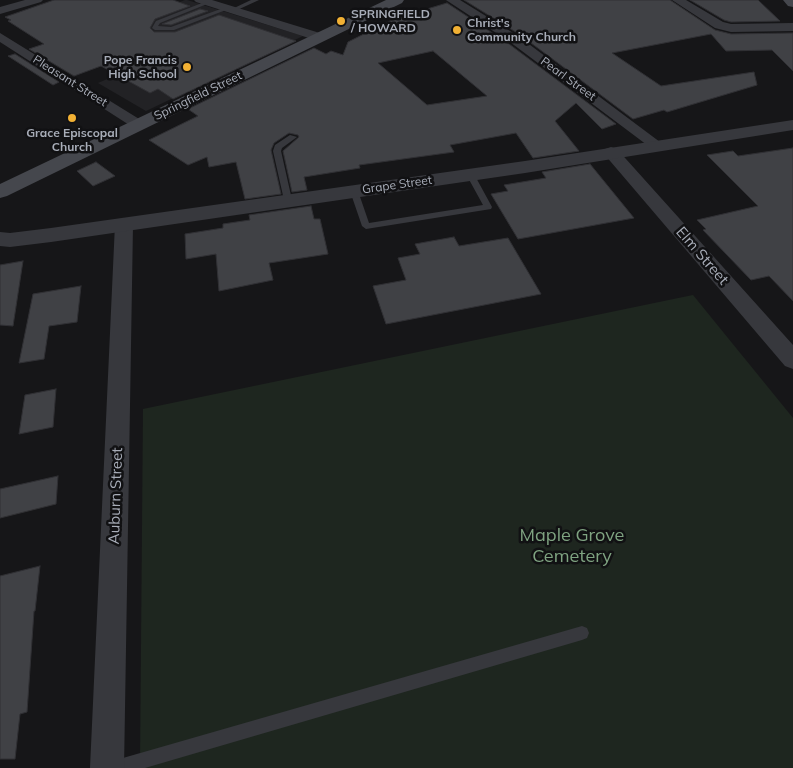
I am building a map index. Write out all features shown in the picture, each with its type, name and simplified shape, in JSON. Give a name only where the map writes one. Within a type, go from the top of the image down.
[{"type":"main road","name":"Springfield Street","points":[[0,192],[397,0]]},
{"type":"street","points":[[0,11],[37,0]]},
{"type":"street","name":"Pearl Street","points":[[452,0],[514,39],[656,145]]},
{"type":"street","points":[[678,0],[719,25],[731,28],[793,27]]},
{"type":"street","points":[[205,1],[319,37]]},
{"type":"street","name":"Pleasant Street","points":[[0,37],[139,125]]},
{"type":"street","name":"Grape Street","points":[[0,239],[10,240],[124,224],[793,125]]},
{"type":"street","name":"Elm Street","points":[[611,152],[793,360]]},
{"type":"street","name":"Auburn Street","points":[[107,768],[124,224]]},
{"type":"lane","points":[[205,1],[158,22],[155,26],[156,28],[172,29],[256,0]]},
{"type":"lane","points":[[288,200],[277,151],[278,147],[293,137]]},
{"type":"lane","points":[[354,190],[366,226],[488,207],[470,174]]},
{"type":"lane","points":[[116,768],[582,633]]},
{"type":"shaded area","name":"Pope Francis High School","points":[[185,0],[303,36],[146,111],[98,83],[173,51],[111,29]]},
{"type":"green space","name":"Maple Grove Cemetery","points":[[693,295],[793,418],[793,768],[140,768],[143,409]]},
{"type":"building","points":[[54,0],[173,0],[190,6],[155,19],[150,28],[154,32],[175,32],[219,15],[296,41],[173,99],[158,89],[150,93],[101,66],[74,76],[29,49],[44,44],[8,21],[11,20],[5,17]]},
{"type":"building","points":[[464,0],[670,0],[715,30],[731,34],[793,33],[793,71],[772,50],[726,51],[711,34],[612,53],[661,86],[754,72],[757,85],[667,112],[664,110],[633,119],[519,34]]},
{"type":"building","points":[[690,0],[758,0],[780,21],[731,22],[724,20]]},
{"type":"building","points":[[447,3],[509,44],[616,124],[602,129],[576,103],[555,121],[579,151],[533,158],[516,133],[450,145],[454,152],[359,165],[360,168],[304,177],[307,190],[292,192],[283,151],[299,137],[289,133],[274,143],[271,150],[281,194],[245,199],[236,162],[209,167],[207,157],[188,165],[149,140],[198,116],[188,109],[314,48],[326,54],[331,51],[343,55],[348,42],[394,19]],"holes":[[[433,51],[487,96],[427,105],[378,63]]]},
{"type":"building","points":[[200,9],[208,11],[171,25],[162,24]]},
{"type":"building","points":[[15,54],[59,82],[53,85],[8,56]]},
{"type":"building","points":[[793,148],[793,301],[769,276],[751,280],[703,230],[706,229],[697,220],[758,206],[707,155],[733,151],[738,156]]},
{"type":"building","points":[[96,162],[115,176],[93,186],[77,171]]},
{"type":"building","points":[[590,164],[634,218],[518,239],[491,194],[508,191],[504,185],[546,178],[542,172]]},
{"type":"building","points":[[311,206],[314,219],[320,219],[328,254],[269,263],[273,280],[219,291],[216,254],[186,259],[185,234],[223,228],[223,224],[250,220],[249,215]]},
{"type":"building","points":[[454,237],[459,246],[508,238],[541,294],[386,324],[373,286],[406,280],[398,258],[420,254],[415,244]]},
{"type":"building","points":[[23,261],[13,326],[0,325],[0,265]]},
{"type":"building","points":[[81,286],[77,322],[49,326],[44,359],[19,363],[33,294]]},
{"type":"building","points":[[56,389],[53,427],[19,434],[25,395]]},
{"type":"building","points":[[58,476],[56,504],[0,518],[0,489]]},
{"type":"building","points":[[40,566],[34,611],[27,712],[20,714],[15,759],[0,759],[0,576]]},
{"type":"place","name":"SPRINGFIELD / HOWARD","points":[[341,21]]},
{"type":"place","name":"Christ's Community Church","points":[[457,30]]},
{"type":"place","name":"Pope Francis High School","points":[[187,67]]},
{"type":"place","name":"Grace Episcopal Church","points":[[72,118]]}]
